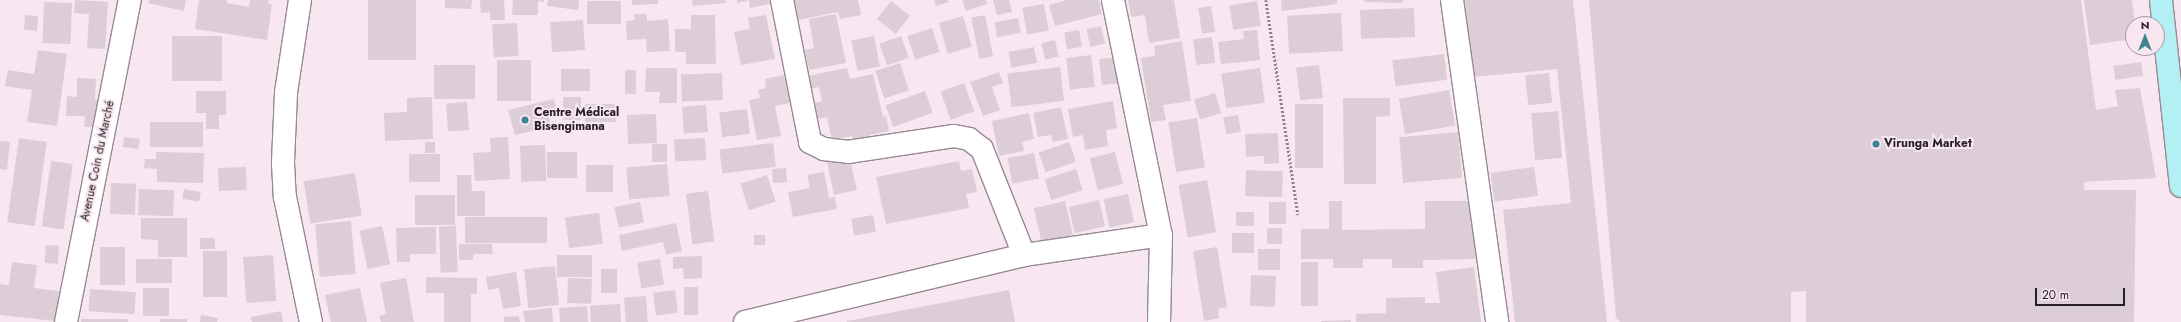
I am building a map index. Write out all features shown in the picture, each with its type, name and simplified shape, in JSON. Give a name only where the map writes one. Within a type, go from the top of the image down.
[{"type":"main road","points":[[2161,0],[2181,186]]},
{"type":"street","name":"Avenue Coin du Marché","points":[[66,322],[130,0]]},
{"type":"street","points":[[300,0],[286,93],[283,163],[285,197],[311,322]]},
{"type":"street","points":[[782,0],[810,142],[824,149],[848,152],[954,136],[969,139],[982,149],[1024,254]]},
{"type":"street","points":[[1113,0],[1161,235],[1159,322]]},
{"type":"street","points":[[1452,0],[1497,322]]},
{"type":"street","points":[[745,322],[1024,254],[1161,235]]},
{"type":"path","points":[[1266,0],[1298,215]]},
{"type":"building","points":[[75,0],[108,2],[105,49],[87,48],[89,14],[74,13]]},
{"type":"building","points":[[149,0],[186,0],[184,11],[148,3]]},
{"type":"building","points":[[199,0],[227,0],[227,3],[249,7],[250,0],[269,0],[268,4],[272,4],[267,40],[195,29]]},
{"type":"building","points":[[368,0],[416,0],[416,60],[368,60]]},
{"type":"building","points":[[445,0],[472,0],[471,9],[445,8]]},
{"type":"building","points":[[480,0],[504,0],[505,20],[490,20],[490,12],[481,13]]},
{"type":"building","points":[[513,0],[544,0],[544,2],[538,1],[538,15],[512,15]]},
{"type":"building","points":[[548,0],[579,0],[578,10],[547,6]]},
{"type":"building","points":[[632,0],[658,0],[658,4],[632,5]]},
{"type":"building","points":[[692,0],[726,0],[726,3],[693,6]]},
{"type":"building","points":[[737,0],[747,0],[747,1],[737,3]]},
{"type":"building","points":[[749,0],[777,0],[778,2],[750,8]]},
{"type":"building","points":[[784,0],[858,0],[861,15],[840,19],[838,12],[789,22]]},
{"type":"building","points":[[934,0],[948,0],[949,2],[936,6]]},
{"type":"building","points":[[962,0],[986,0],[987,4],[966,11]]},
{"type":"building","points":[[993,0],[1009,0],[1012,12],[997,15]]},
{"type":"building","points":[[1067,0],[1099,0],[1102,14],[1055,26],[1049,5]]},
{"type":"building","points":[[1128,0],[1174,0],[1180,38],[1149,43],[1145,15],[1131,17]]},
{"type":"building","points":[[1281,0],[1337,0],[1337,4],[1282,11]]},
{"type":"building","points":[[1364,0],[1403,0],[1403,3],[1364,2]]},
{"type":"building","points":[[1465,0],[1573,0],[1607,322],[1515,322],[1503,210],[1571,203],[1557,69],[1473,77]]},
{"type":"building","name":"Virunga Market","points":[[1589,0],[2081,0],[2096,110],[2118,106],[2115,90],[2140,88],[2156,178],[2084,182],[2084,190],[2136,190],[2134,322],[1806,322],[1806,291],[1791,292],[1791,322],[1620,322],[1616,318]]},
{"type":"building","points":[[2084,0],[2132,0],[2134,16],[2125,16],[2125,40],[2090,45]]},
{"type":"building","points":[[587,1],[621,1],[621,24],[587,24]]},
{"type":"building","points":[[891,1],[910,16],[896,34],[877,19]]},
{"type":"building","points":[[1257,1],[1261,26],[1233,30],[1229,5]]},
{"type":"building","points":[[44,2],[72,3],[71,44],[43,43]]},
{"type":"building","points":[[1044,4],[1049,31],[1027,34],[1022,8]]},
{"type":"building","points":[[1211,6],[1215,32],[1202,34],[1198,8]]},
{"type":"building","points":[[1414,8],[1415,37],[1361,39],[1360,10]]},
{"type":"building","points":[[1341,13],[1343,51],[1289,54],[1287,16]]},
{"type":"building","points":[[634,14],[647,14],[647,21],[668,19],[670,51],[647,52],[646,39],[627,40],[626,21],[635,20]]},
{"type":"building","points":[[836,14],[846,63],[809,70],[805,50],[814,48],[809,19]]},
{"type":"building","points":[[25,15],[38,16],[37,31],[24,30]]},
{"type":"building","points":[[691,15],[715,15],[716,64],[686,64],[686,52],[675,52],[675,29],[691,29]]},
{"type":"building","points":[[766,15],[775,59],[741,65],[734,32],[750,29],[748,18]]},
{"type":"building","points":[[985,15],[993,56],[979,59],[971,18]]},
{"type":"building","points":[[963,16],[972,47],[948,54],[939,23]]},
{"type":"building","points":[[1018,18],[1021,33],[997,37],[994,23]]},
{"type":"building","points":[[583,20],[585,50],[552,52],[550,22]]},
{"type":"building","points":[[517,23],[519,56],[494,57],[492,24]]},
{"type":"building","points":[[1101,26],[1105,44],[1090,47],[1086,29]]},
{"type":"building","points":[[932,28],[940,52],[915,60],[907,36]]},
{"type":"building","points":[[1079,30],[1082,47],[1067,49],[1064,33]]},
{"type":"building","points":[[1257,30],[1260,60],[1221,64],[1218,42],[1244,39],[1243,31]]},
{"type":"building","points":[[172,36],[222,36],[222,81],[172,81]]},
{"type":"building","points":[[874,36],[880,66],[857,71],[851,40]]},
{"type":"building","points":[[901,36],[909,58],[887,65],[879,44]]},
{"type":"building","points":[[1212,37],[1215,63],[1196,65],[1193,39]]},
{"type":"building","points":[[1055,40],[1059,57],[1045,60],[1041,43]]},
{"type":"building","points":[[1182,41],[1191,101],[1163,105],[1166,120],[1151,122],[1141,58],[1155,56],[1154,46]]},
{"type":"building","points":[[1034,47],[1037,63],[1012,68],[1008,52]]},
{"type":"building","points":[[38,50],[67,54],[57,126],[27,122],[32,90],[5,86],[8,70],[34,74]]},
{"type":"building","points":[[1444,54],[1447,80],[1396,86],[1392,60]]},
{"type":"building","points":[[1091,55],[1095,87],[1070,90],[1066,58]]},
{"type":"building","points":[[1113,58],[1114,69],[1119,68],[1120,83],[1102,85],[1099,59]]},
{"type":"building","points":[[497,60],[531,60],[531,101],[497,101]]},
{"type":"building","points":[[2141,62],[2143,76],[2115,80],[2113,66]]},
{"type":"building","points":[[900,63],[909,91],[884,99],[875,71]]},
{"type":"building","points":[[434,65],[475,65],[475,99],[434,99]]},
{"type":"building","points":[[1319,65],[1323,98],[1300,101],[1296,68]]},
{"type":"building","points":[[1060,67],[1064,101],[1012,107],[1007,73]]},
{"type":"building","points":[[646,68],[677,68],[677,103],[659,103],[660,92],[645,92]]},
{"type":"building","points":[[847,68],[850,79],[873,74],[883,117],[886,116],[889,131],[869,135],[871,143],[854,147],[852,136],[832,140],[827,117],[815,120],[811,104],[822,101],[819,87],[810,89],[808,76]]},
{"type":"building","points":[[1260,68],[1265,103],[1226,108],[1221,73]]},
{"type":"building","points":[[561,69],[590,69],[590,91],[561,91]]},
{"type":"building","points":[[625,70],[636,70],[636,94],[625,94]]},
{"type":"building","points":[[999,72],[1003,83],[992,87],[1000,110],[983,116],[970,82]]},
{"type":"building","points":[[722,73],[723,100],[682,101],[681,74]]},
{"type":"building","points":[[1549,73],[1552,103],[1528,105],[1525,76]]},
{"type":"building","points":[[784,75],[790,103],[775,106],[781,136],[757,140],[749,100],[760,98],[758,90],[766,88],[765,79]]},
{"type":"building","points":[[77,78],[96,79],[95,100],[100,101],[95,127],[84,127],[85,116],[66,116],[67,96],[77,97]]},
{"type":"building","points":[[964,83],[974,111],[951,120],[941,92]]},
{"type":"building","points":[[1449,90],[1455,125],[1405,134],[1399,99]]},
{"type":"building","points":[[196,91],[226,91],[226,115],[219,115],[219,129],[206,129],[206,113],[196,113]]},
{"type":"building","points":[[925,91],[933,113],[893,127],[886,105]]},
{"type":"building","points":[[1215,93],[1221,113],[1200,120],[1194,99]]},
{"type":"building","points":[[432,97],[433,139],[385,141],[384,113],[407,112],[407,98]]},
{"type":"building","points":[[563,97],[581,97],[581,120],[563,120]]},
{"type":"building","points":[[1343,98],[1390,98],[1390,116],[1376,117],[1376,184],[1344,184]]},
{"type":"building","points":[[554,99],[558,112],[548,114],[551,127],[515,135],[508,110]]},
{"type":"building","points":[[1113,101],[1117,128],[1106,130],[1108,146],[1085,150],[1083,135],[1073,137],[1068,109]]},
{"type":"building","points":[[467,102],[469,130],[448,131],[446,103]]},
{"type":"building","points":[[585,104],[616,104],[616,122],[585,122]]},
{"type":"building","points":[[1295,104],[1323,104],[1323,168],[1295,168]]},
{"type":"building","points":[[706,105],[708,132],[684,134],[682,107]]},
{"type":"building","points":[[1061,107],[1068,139],[1053,142],[1051,135],[1038,137],[1033,113]]},
{"type":"building","points":[[747,109],[750,134],[722,137],[719,112]]},
{"type":"building","points":[[1558,111],[1562,158],[1535,160],[1531,113]]},
{"type":"building","points":[[1029,113],[1034,139],[1022,142],[1024,151],[999,156],[992,121]]},
{"type":"building","points":[[656,114],[657,143],[628,144],[627,115]]},
{"type":"building","points":[[1238,115],[1241,132],[1226,134],[1223,118]]},
{"type":"building","points":[[1197,118],[1205,167],[1176,172],[1168,123]]},
{"type":"building","points":[[150,122],[203,122],[203,147],[150,147]]},
{"type":"building","points":[[1458,132],[1462,178],[1403,183],[1399,137]]},
{"type":"building","points":[[1278,133],[1279,163],[1264,164],[1264,156],[1246,157],[1245,134]]},
{"type":"building","points":[[124,137],[140,139],[139,149],[123,147]]},
{"type":"building","points":[[508,137],[510,179],[475,181],[473,153],[491,152],[490,138]]},
{"type":"building","points":[[19,138],[47,142],[35,226],[7,222]]},
{"type":"building","points":[[705,138],[706,160],[675,162],[674,140]]},
{"type":"building","points":[[0,141],[10,142],[7,170],[0,169]]},
{"type":"building","points":[[425,142],[435,142],[435,153],[425,153]]},
{"type":"building","points":[[1069,142],[1076,162],[1046,172],[1039,152]]},
{"type":"building","points":[[773,143],[776,167],[722,173],[719,150]]},
{"type":"building","points":[[652,144],[667,144],[667,162],[652,162]]},
{"type":"building","points":[[545,145],[546,181],[521,182],[520,146]]},
{"type":"building","points":[[156,152],[204,153],[203,183],[157,182],[157,169],[144,168],[145,159],[156,159]]},
{"type":"building","points":[[547,152],[577,152],[577,178],[547,178]]},
{"type":"building","points":[[1115,152],[1123,184],[1098,190],[1090,158]]},
{"type":"building","points":[[1034,153],[1039,179],[1012,184],[1007,158]]},
{"type":"building","points":[[409,154],[440,154],[440,182],[409,182]]},
{"type":"building","points":[[826,157],[850,160],[857,190],[834,195]]},
{"type":"building","points":[[51,161],[73,164],[64,229],[42,226]]},
{"type":"building","points":[[959,161],[961,171],[972,169],[977,192],[966,194],[969,208],[886,224],[876,177]]},
{"type":"building","points":[[667,164],[670,196],[629,199],[626,168]]},
{"type":"building","points":[[586,165],[613,165],[613,192],[586,192]]},
{"type":"building","points":[[246,167],[247,190],[219,191],[218,168]]},
{"type":"building","points":[[1534,167],[1538,196],[1494,202],[1490,173]]},
{"type":"building","points":[[786,168],[787,182],[773,183],[772,169]]},
{"type":"building","points":[[1076,169],[1083,190],[1051,200],[1045,179]]},
{"type":"building","points":[[1246,170],[1283,171],[1282,197],[1245,196]]},
{"type":"building","points":[[824,172],[829,198],[835,197],[837,209],[793,217],[788,192],[810,188],[807,175]]},
{"type":"building","points":[[355,173],[362,215],[310,224],[304,181]]},
{"type":"building","points":[[457,175],[471,175],[472,191],[485,191],[485,216],[457,216]]},
{"type":"building","points":[[767,175],[776,202],[749,210],[740,184]]},
{"type":"building","points":[[1207,180],[1216,232],[1188,237],[1178,185]]},
{"type":"building","points":[[111,183],[136,184],[135,215],[110,214]]},
{"type":"building","points":[[139,189],[174,190],[173,216],[138,215]]},
{"type":"building","points":[[184,189],[201,192],[199,202],[182,199]]},
{"type":"building","points":[[708,191],[714,242],[692,244],[686,194]]},
{"type":"building","points":[[1128,194],[1134,222],[1110,228],[1104,199]]},
{"type":"building","points":[[415,195],[455,195],[455,225],[415,225]]},
{"type":"building","points":[[1099,200],[1105,226],[1075,233],[1069,207]]},
{"type":"building","points":[[1065,201],[1073,235],[1042,242],[1034,208]]},
{"type":"building","points":[[1329,201],[1342,201],[1342,230],[1425,229],[1425,201],[1477,201],[1477,259],[1423,260],[1423,268],[1392,268],[1392,259],[1363,259],[1363,268],[1333,268],[1333,259],[1301,259],[1301,229],[1329,229]]},
{"type":"building","points":[[640,202],[644,223],[618,228],[614,207]]},
{"type":"building","points":[[1269,202],[1286,202],[1286,224],[1269,224]]},
{"type":"building","points":[[1236,212],[1254,212],[1254,226],[1236,226]]},
{"type":"building","points":[[599,213],[603,244],[569,248],[565,217]]},
{"type":"building","points":[[873,215],[876,232],[854,236],[851,219]]},
{"type":"building","points":[[465,217],[547,217],[547,243],[465,243]]},
{"type":"building","points":[[141,218],[187,218],[187,257],[158,257],[158,240],[141,239]]},
{"type":"building","points":[[351,221],[356,274],[320,277],[315,224]]},
{"type":"building","points":[[676,223],[682,251],[666,255],[663,242],[622,251],[619,235]]},
{"type":"building","points":[[382,226],[390,264],[368,269],[360,231]]},
{"type":"building","points":[[456,226],[458,272],[441,273],[439,227]]},
{"type":"building","points":[[436,227],[436,254],[410,254],[410,262],[397,262],[396,228]]},
{"type":"building","points":[[1267,228],[1282,228],[1282,244],[1267,244]]},
{"type":"building","points":[[1232,233],[1254,233],[1254,253],[1232,253]]},
{"type":"building","points":[[754,235],[765,235],[765,245],[754,245]]},
{"type":"building","points":[[200,238],[215,238],[215,249],[200,249]]},
{"type":"building","points":[[459,244],[492,244],[493,254],[473,254],[473,260],[459,260]]},
{"type":"building","points":[[46,245],[59,246],[58,264],[45,263]]},
{"type":"building","points":[[100,247],[125,247],[125,285],[100,285]]},
{"type":"building","points":[[1217,247],[1227,307],[1218,309],[1219,318],[1204,321],[1193,251]]},
{"type":"building","points":[[1258,249],[1280,249],[1280,270],[1258,270]]},
{"type":"building","points":[[203,251],[227,251],[227,297],[203,297]]},
{"type":"building","points":[[273,255],[276,301],[246,303],[243,257]]},
{"type":"building","points":[[557,255],[592,255],[592,277],[557,277]]},
{"type":"building","points":[[702,256],[702,278],[684,279],[683,268],[673,269],[673,257]]},
{"type":"building","points":[[136,259],[172,259],[172,283],[136,283]]},
{"type":"building","points":[[660,259],[664,285],[641,288],[637,263]]},
{"type":"building","points":[[12,262],[37,265],[34,288],[59,291],[55,321],[0,315],[0,284],[9,285]]},
{"type":"building","points":[[1301,262],[1318,262],[1318,306],[1301,306]]},
{"type":"building","points":[[555,266],[559,305],[528,308],[524,269]]},
{"type":"building","points":[[1474,267],[1481,322],[1356,322],[1356,314],[1386,313],[1386,298],[1425,297],[1425,303],[1440,303],[1436,272]]},
{"type":"building","points":[[601,269],[617,269],[617,293],[601,293]]},
{"type":"building","points":[[516,272],[521,306],[503,309],[499,288],[488,290],[486,277]]},
{"type":"building","points":[[1251,275],[1276,276],[1275,307],[1250,306]]},
{"type":"building","points":[[426,277],[477,278],[477,294],[471,294],[471,322],[444,322],[444,293],[426,293]]},
{"type":"building","points":[[406,278],[414,322],[381,322],[379,316],[386,314],[380,283]]},
{"type":"building","points":[[568,278],[592,279],[591,304],[567,303]]},
{"type":"building","points":[[684,287],[698,287],[698,315],[684,315]]},
{"type":"building","points":[[143,288],[169,288],[169,316],[143,316]]},
{"type":"building","points":[[360,288],[367,322],[331,322],[325,295]]},
{"type":"building","points":[[90,289],[136,292],[134,314],[88,311]]},
{"type":"building","points":[[675,290],[678,313],[656,316],[653,293]]},
{"type":"building","points":[[1009,290],[1015,322],[847,322],[847,321]]},
{"type":"building","points":[[646,296],[648,322],[626,322],[624,298]]},
{"type":"building","points":[[620,304],[621,322],[591,322],[590,306]]},
{"type":"building","points":[[587,306],[588,322],[560,322],[559,308]]},
{"type":"building","points":[[552,308],[553,322],[525,322],[523,311]]},
{"type":"building","points":[[281,311],[283,322],[252,322],[251,317]]},
{"type":"building","points":[[201,315],[218,318],[217,322],[200,322]]},
{"type":"building","points":[[519,316],[520,322],[504,322],[504,317]]},
{"type":"building","points":[[81,319],[128,319],[128,322],[81,322]]},
{"type":"building","points":[[160,319],[187,319],[187,322],[160,322]]},
{"type":"building","points":[[1351,320],[1351,322],[1321,322],[1321,321]]},
{"type":"place","name":"Centre Médical Bisengimana","points":[[525,120]]},
{"type":"place","name":"Virunga Market","points":[[1876,144]]}]
